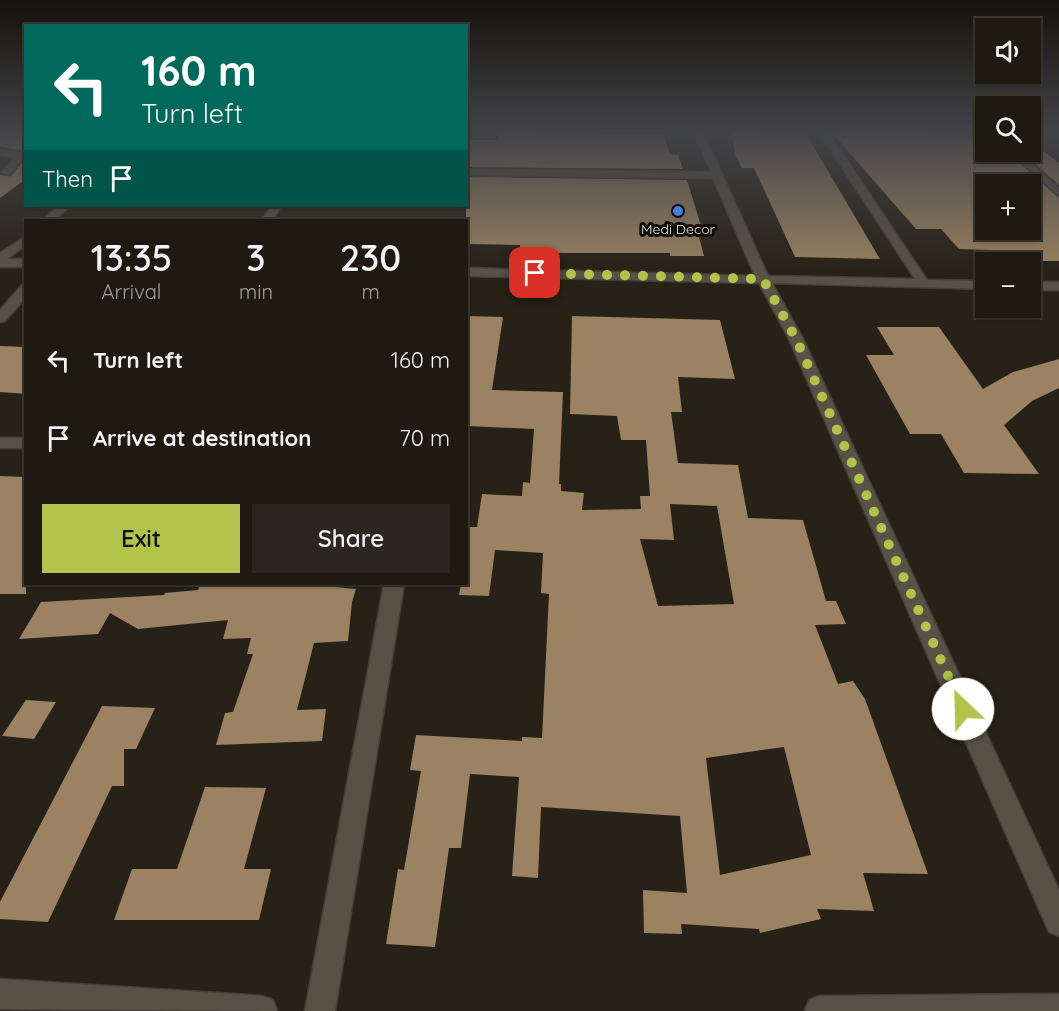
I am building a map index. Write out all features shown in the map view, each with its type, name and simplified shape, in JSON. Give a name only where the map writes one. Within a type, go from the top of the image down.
[{"type":"street","points":[[721,179],[763,279],[796,339],[1059,922]]},
{"type":"street","points":[[854,179],[924,284]]},
{"type":"street","points":[[1044,179],[1059,193]]},
{"type":"street","points":[[49,219],[64,207]]},
{"type":"street","points":[[0,261],[24,241]]},
{"type":"street","points":[[0,261],[24,263]]},
{"type":"street","points":[[468,272],[975,285]]},
{"type":"street","points":[[1041,286],[1059,286]]},
{"type":"street","points":[[0,318],[24,290]]},
{"type":"street","points":[[0,443],[24,443]]},
{"type":"street","points":[[320,1011],[394,585]]},
{"type":"street","points":[[0,994],[262,1011]]},
{"type":"street","points":[[820,1011],[1059,1009]]},
{"type":"building","points":[[0,179],[24,179],[24,180],[0,198]]},
{"type":"building","points":[[468,179],[687,180],[702,229],[697,229],[704,256],[670,256],[670,253],[520,253],[520,245],[468,244],[468,219],[466,219]]},
{"type":"building","points":[[759,179],[833,179],[880,259],[795,257]]},
{"type":"building","points":[[872,179],[975,179],[975,240],[1041,240],[1041,182],[1059,198],[1059,261],[1041,261],[1041,252],[959,249],[941,229],[916,229]]},
{"type":"building","points":[[468,316],[503,317],[492,390],[563,392],[559,484],[561,484],[561,491],[584,493],[582,510],[641,509],[640,496],[650,496],[646,440],[621,440],[617,416],[570,414],[572,316],[720,320],[735,379],[678,377],[682,412],[671,412],[678,463],[738,465],[748,518],[803,520],[826,601],[836,601],[846,624],[815,625],[838,684],[853,681],[865,699],[928,874],[863,873],[874,911],[817,909],[821,919],[760,933],[759,929],[681,924],[682,934],[644,933],[643,890],[687,893],[680,816],[541,807],[538,878],[512,876],[519,777],[470,774],[461,848],[449,848],[435,947],[386,944],[398,869],[404,870],[421,771],[410,770],[416,735],[522,741],[522,737],[542,738],[549,594],[541,593],[543,553],[495,550],[489,596],[459,595],[461,585],[468,585],[468,538],[470,527],[477,527],[482,494],[522,496],[523,482],[530,483],[534,429],[468,426]],"holes":[[[670,504],[717,506],[734,604],[658,606],[640,539],[674,540]],[[784,747],[811,855],[720,875],[706,758]]]},
{"type":"building","points":[[877,327],[939,327],[983,389],[1013,372],[1059,359],[1059,388],[1032,401],[1004,425],[1039,474],[964,473],[941,434],[910,434],[866,355],[894,355]]},
{"type":"building","points":[[0,346],[24,347],[24,394],[0,392]]},
{"type":"building","points":[[0,476],[24,477],[24,585],[26,585],[26,594],[0,594]]},
{"type":"building","points":[[200,585],[314,585],[356,589],[352,602],[348,641],[314,643],[297,710],[326,709],[322,741],[216,745],[225,713],[233,712],[253,654],[247,654],[251,638],[223,639],[228,620],[138,629],[110,613],[98,634],[19,639],[41,602],[164,595],[165,593],[198,590]]},
{"type":"building","points":[[26,700],[56,702],[34,739],[2,736]]},
{"type":"building","points":[[102,706],[155,708],[136,749],[124,749],[124,786],[112,786],[48,922],[0,919],[0,902]]},
{"type":"building","points":[[205,787],[266,788],[244,869],[271,869],[259,920],[114,920],[132,869],[177,869]]},
{"type":"place","name":"Medi Decor","points":[[678,211]]},
{"type":"route","points":[[535,273],[763,279],[796,339],[963,709]]}]
